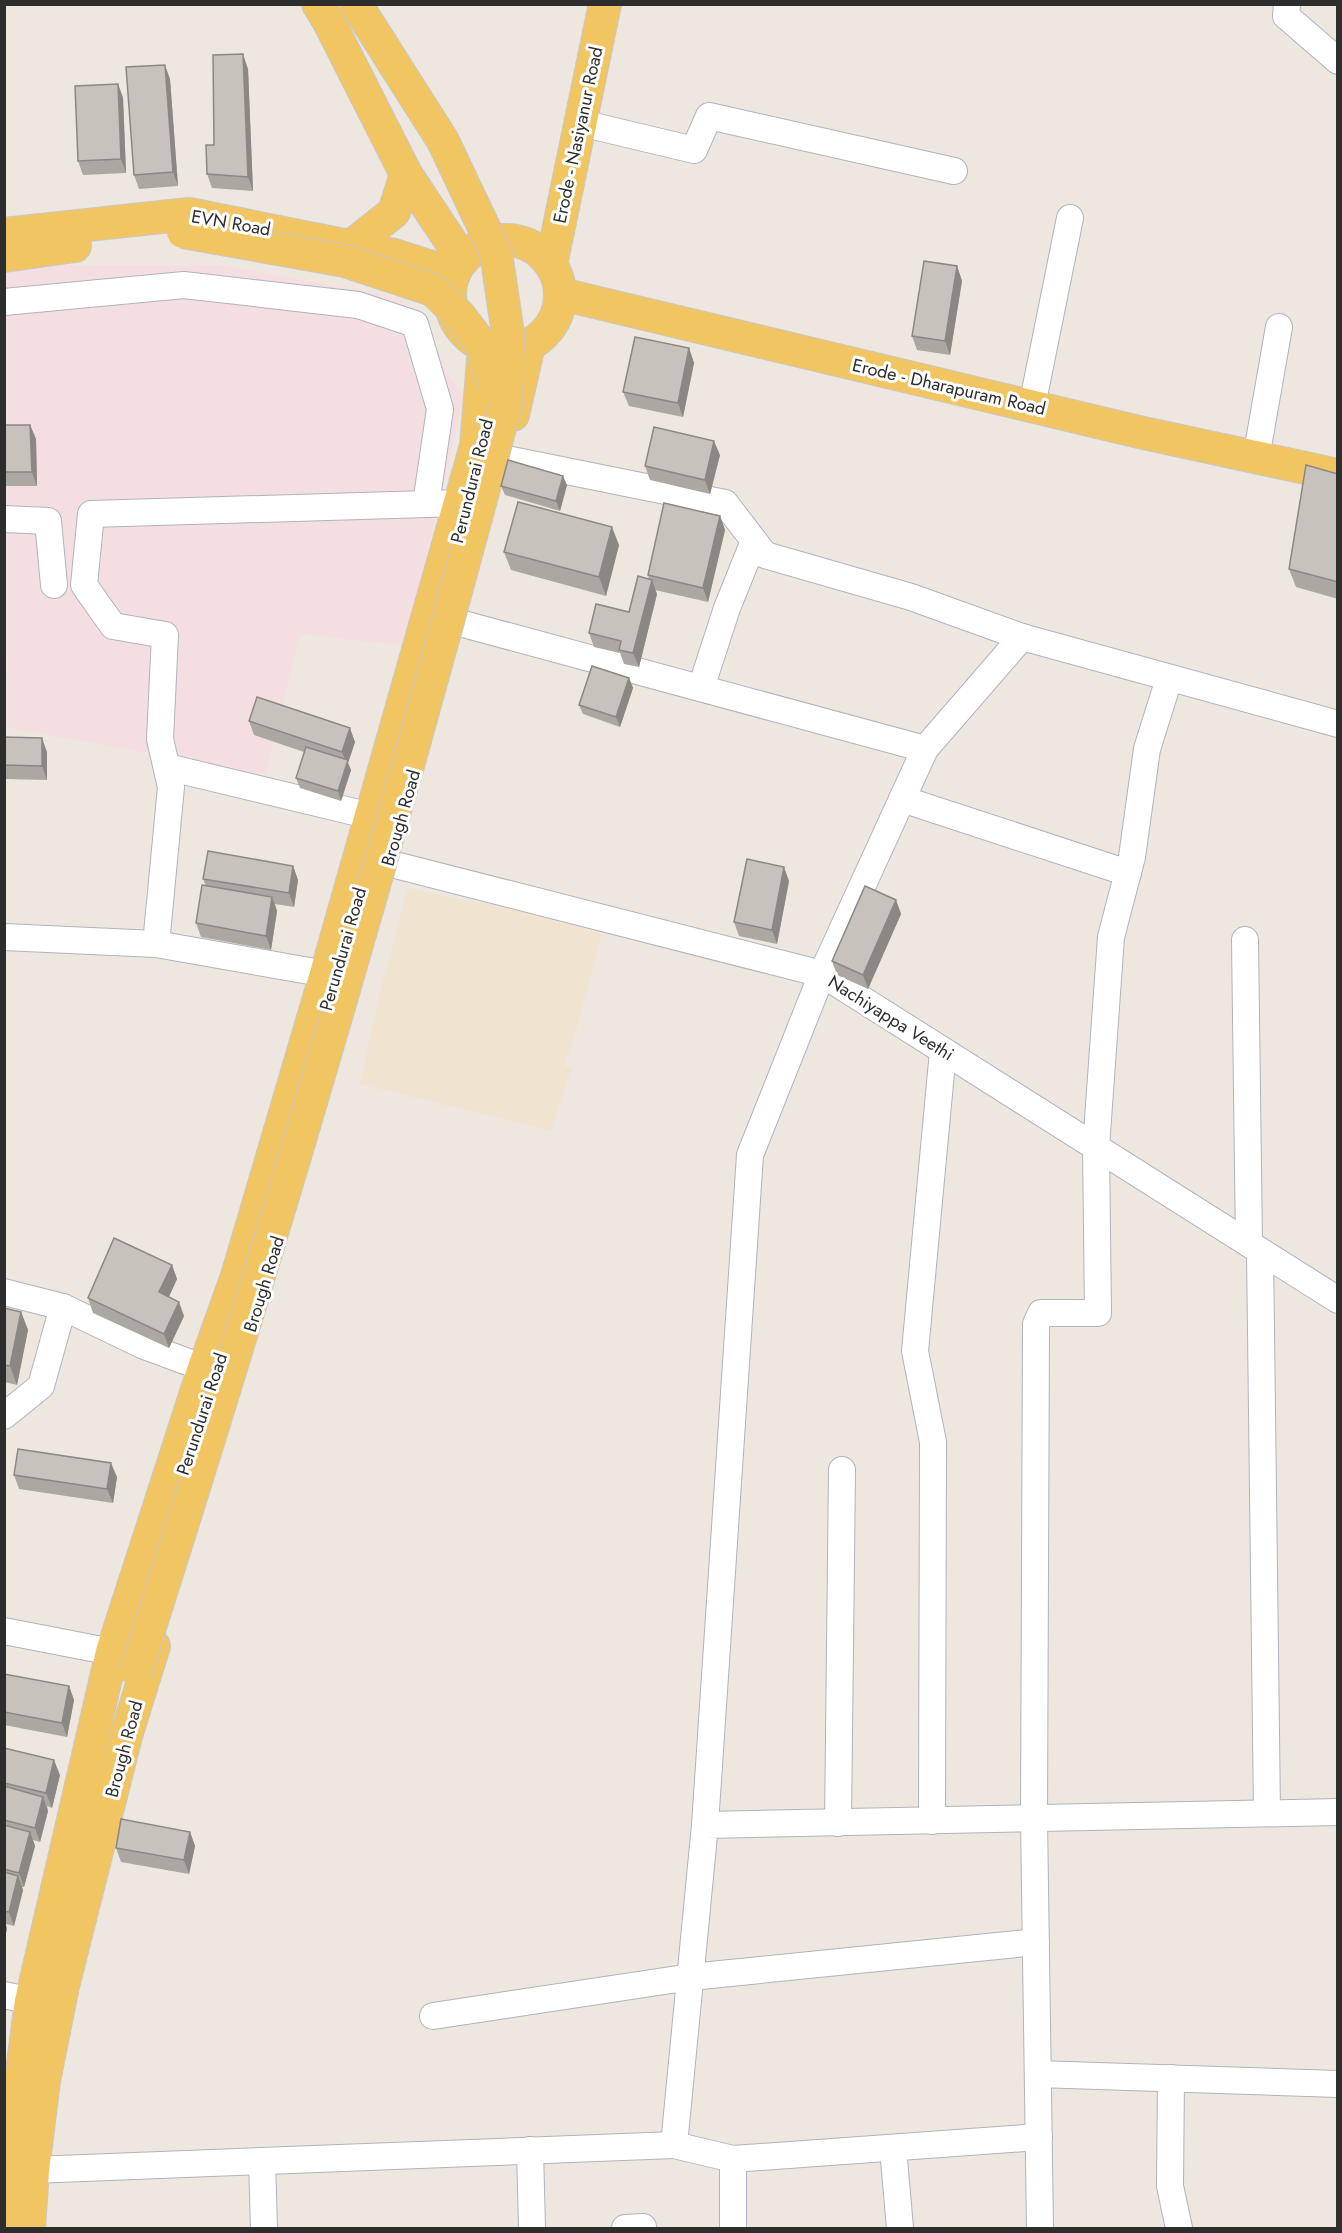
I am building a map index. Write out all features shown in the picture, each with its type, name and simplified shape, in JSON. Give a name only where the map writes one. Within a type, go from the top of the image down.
[{"type":"main road","points":[[318,4],[406,174],[458,267]]},
{"type":"main road","name":"Perundurai Road","points":[[126,1736],[123,1663],[291,1134],[467,506],[495,384],[497,325],[485,258],[463,201],[388,77],[340,4]]},
{"type":"main road","name":"Perundurai Road","points":[[92,1736],[206,1454],[368,909],[506,405],[508,334],[496,253],[444,141],[356,4]]},
{"type":"main road","points":[[369,4],[465,159],[498,240]]},
{"type":"main road","name":"Erode - Nasiyanur Road","points":[[551,264],[605,4]]},
{"type":"main road","points":[[351,246],[394,212],[406,174]]},
{"type":"main road","name":"EVN Road","points":[[4,234],[189,214],[458,267]]},
{"type":"main road","points":[[4,256],[183,232],[345,261],[433,290],[460,316],[481,344],[495,384]]},
{"type":"main road","points":[[498,240],[525,243],[539,252],[551,264],[559,282],[561,294],[555,319],[544,334],[529,345],[511,351],[484,348],[461,329],[452,312],[450,293],[458,267],[475,248],[498,240]]},
{"type":"main road","name":"Erode - Dharapuram Road","points":[[561,294],[1032,406],[1338,475]]},
{"type":"main road","name":"Brough Road","points":[[123,1663],[204,1368],[237,1276],[326,974],[374,859],[456,621],[502,458],[529,345]]},
{"type":"main road","name":"Brough Road","points":[[29,2229],[33,2170],[44,2081],[63,1986],[126,1736],[351,996],[374,859],[371,816],[476,446],[484,348]]},
{"type":"main road","name":"Brough Road","points":[[5,2208],[18,1998],[92,1736]]},
{"type":"street","points":[[1287,4],[1286,16],[1338,61]]},
{"type":"street","points":[[581,123],[694,150],[709,116],[954,171]]},
{"type":"street","points":[[1032,406],[1070,218]]},
{"type":"street","points":[[4,302],[184,285],[358,305],[415,324],[440,409],[426,504]]},
{"type":"street","points":[[1256,458],[1279,327]]},
{"type":"street","points":[[502,458],[724,503],[765,555],[911,597],[1022,637],[1338,724]]},
{"type":"street","points":[[156,944],[171,787],[160,739],[165,635],[113,626],[84,585],[91,514],[460,503]]},
{"type":"street","points":[[4,519],[48,521],[54,585]]},
{"type":"street","points":[[701,688],[727,608],[754,541]]},
{"type":"street","points":[[456,621],[925,749]]},
{"type":"street","points":[[675,2145],[705,1825],[750,1155],[822,974],[925,749],[1022,637]]},
{"type":"street","points":[[1040,2229],[1034,1819],[1036,1324],[1041,1312],[1098,1313],[1095,1147],[1111,937],[1132,857],[1147,749],[1168,679]]},
{"type":"street","points":[[167,767],[371,816]]},
{"type":"street","points":[[902,799],[1128,873]]},
{"type":"street","name":"Nachiyappa Veethi","points":[[374,859],[822,974],[1338,1300]]},
{"type":"street","points":[[4,937],[156,944],[326,974]]},
{"type":"street","points":[[1245,940],[1255,1247],[1267,1813]]},
{"type":"street","points":[[932,1821],[933,1442],[915,1351],[943,1051]]},
{"type":"street","points":[[4,1292],[63,1307],[141,1345],[204,1368]]},
{"type":"street","points":[[4,1416],[41,1386],[63,1307]]},
{"type":"street","points":[[838,1823],[842,1470]]},
{"type":"street","points":[[4,1631],[123,1663]]},
{"type":"street","points":[[705,1825],[1338,1812]]},
{"type":"street","points":[[433,2016],[691,1977],[1036,1942]]},
{"type":"street","points":[[1038,2074],[1338,2084]]},
{"type":"street","points":[[1171,2078],[1170,2186],[1179,2229]]},
{"type":"street","points":[[33,2170],[675,2145],[734,2159],[1039,2137]]},
{"type":"street","points":[[893,2148],[900,2229]]},
{"type":"street","points":[[530,2150],[532,2229]]},
{"type":"street","points":[[733,2229],[734,2159]]},
{"type":"street","points":[[262,2161],[264,2229]]},
{"type":"shaded area","points":[[25,265],[223,265],[402,299],[462,395],[460,416],[405,646],[300,634],[266,775],[5,727],[8,657],[4,655],[4,272]]},
{"type":"shaded area","points":[[408,888],[513,910],[602,933],[574,1038],[564,1065],[572,1068],[551,1131],[360,1084],[379,995]]},
{"type":"building","points":[[243,54],[248,177],[207,174],[206,145],[214,145],[213,55]]},
{"type":"building","points":[[165,65],[173,172],[134,175],[126,67]]},
{"type":"building","points":[[118,84],[121,159],[78,161],[75,86]]},
{"type":"building","points":[[924,261],[957,266],[945,341],[912,336]]},
{"type":"building","points":[[635,337],[689,348],[678,403],[623,392]]},
{"type":"building","points":[[4,425],[30,425],[32,472],[4,472]]},
{"type":"building","points":[[654,427],[714,441],[705,480],[645,466]]},
{"type":"building","points":[[508,460],[563,476],[556,501],[501,486]]},
{"type":"building","points":[[1306,465],[1338,474],[1338,582],[1289,569]]},
{"type":"building","points":[[518,502],[612,527],[599,577],[504,552]]},
{"type":"building","points":[[664,503],[720,516],[703,588],[648,575]]},
{"type":"building","points":[[638,576],[652,580],[633,653],[619,650],[621,641],[589,633],[596,604],[629,612]]},
{"type":"building","points":[[592,666],[629,678],[616,717],[579,705]]},
{"type":"building","points":[[257,697],[350,728],[342,752],[249,721]]},
{"type":"building","points":[[4,737],[42,738],[42,766],[4,765]]},
{"type":"building","points":[[306,747],[348,760],[338,791],[296,778]]},
{"type":"building","points":[[208,851],[293,866],[289,893],[203,879]]},
{"type":"building","points":[[747,859],[784,867],[772,930],[734,922]]},
{"type":"building","points":[[202,885],[272,897],[266,936],[196,923]]},
{"type":"building","points":[[865,886],[896,900],[863,975],[832,961]]},
{"type":"building","points":[[114,1238],[172,1265],[159,1292],[179,1302],[164,1334],[88,1298]]},
{"type":"building","points":[[4,1308],[21,1312],[10,1366],[4,1365]]},
{"type":"building","points":[[18,1449],[111,1463],[107,1489],[14,1475]]},
{"type":"building","points":[[4,1674],[69,1686],[62,1723],[4,1712]]},
{"type":"building","points":[[4,1748],[54,1760],[46,1793],[4,1783]]},
{"type":"building","points":[[4,1786],[43,1797],[35,1828],[4,1820]]},
{"type":"building","points":[[121,1819],[190,1832],[184,1860],[116,1848]]},
{"type":"building","points":[[4,1825],[30,1832],[19,1873],[4,1869]]},
{"type":"building","points":[[4,1872],[18,1876],[9,1912],[4,1911]]}]
